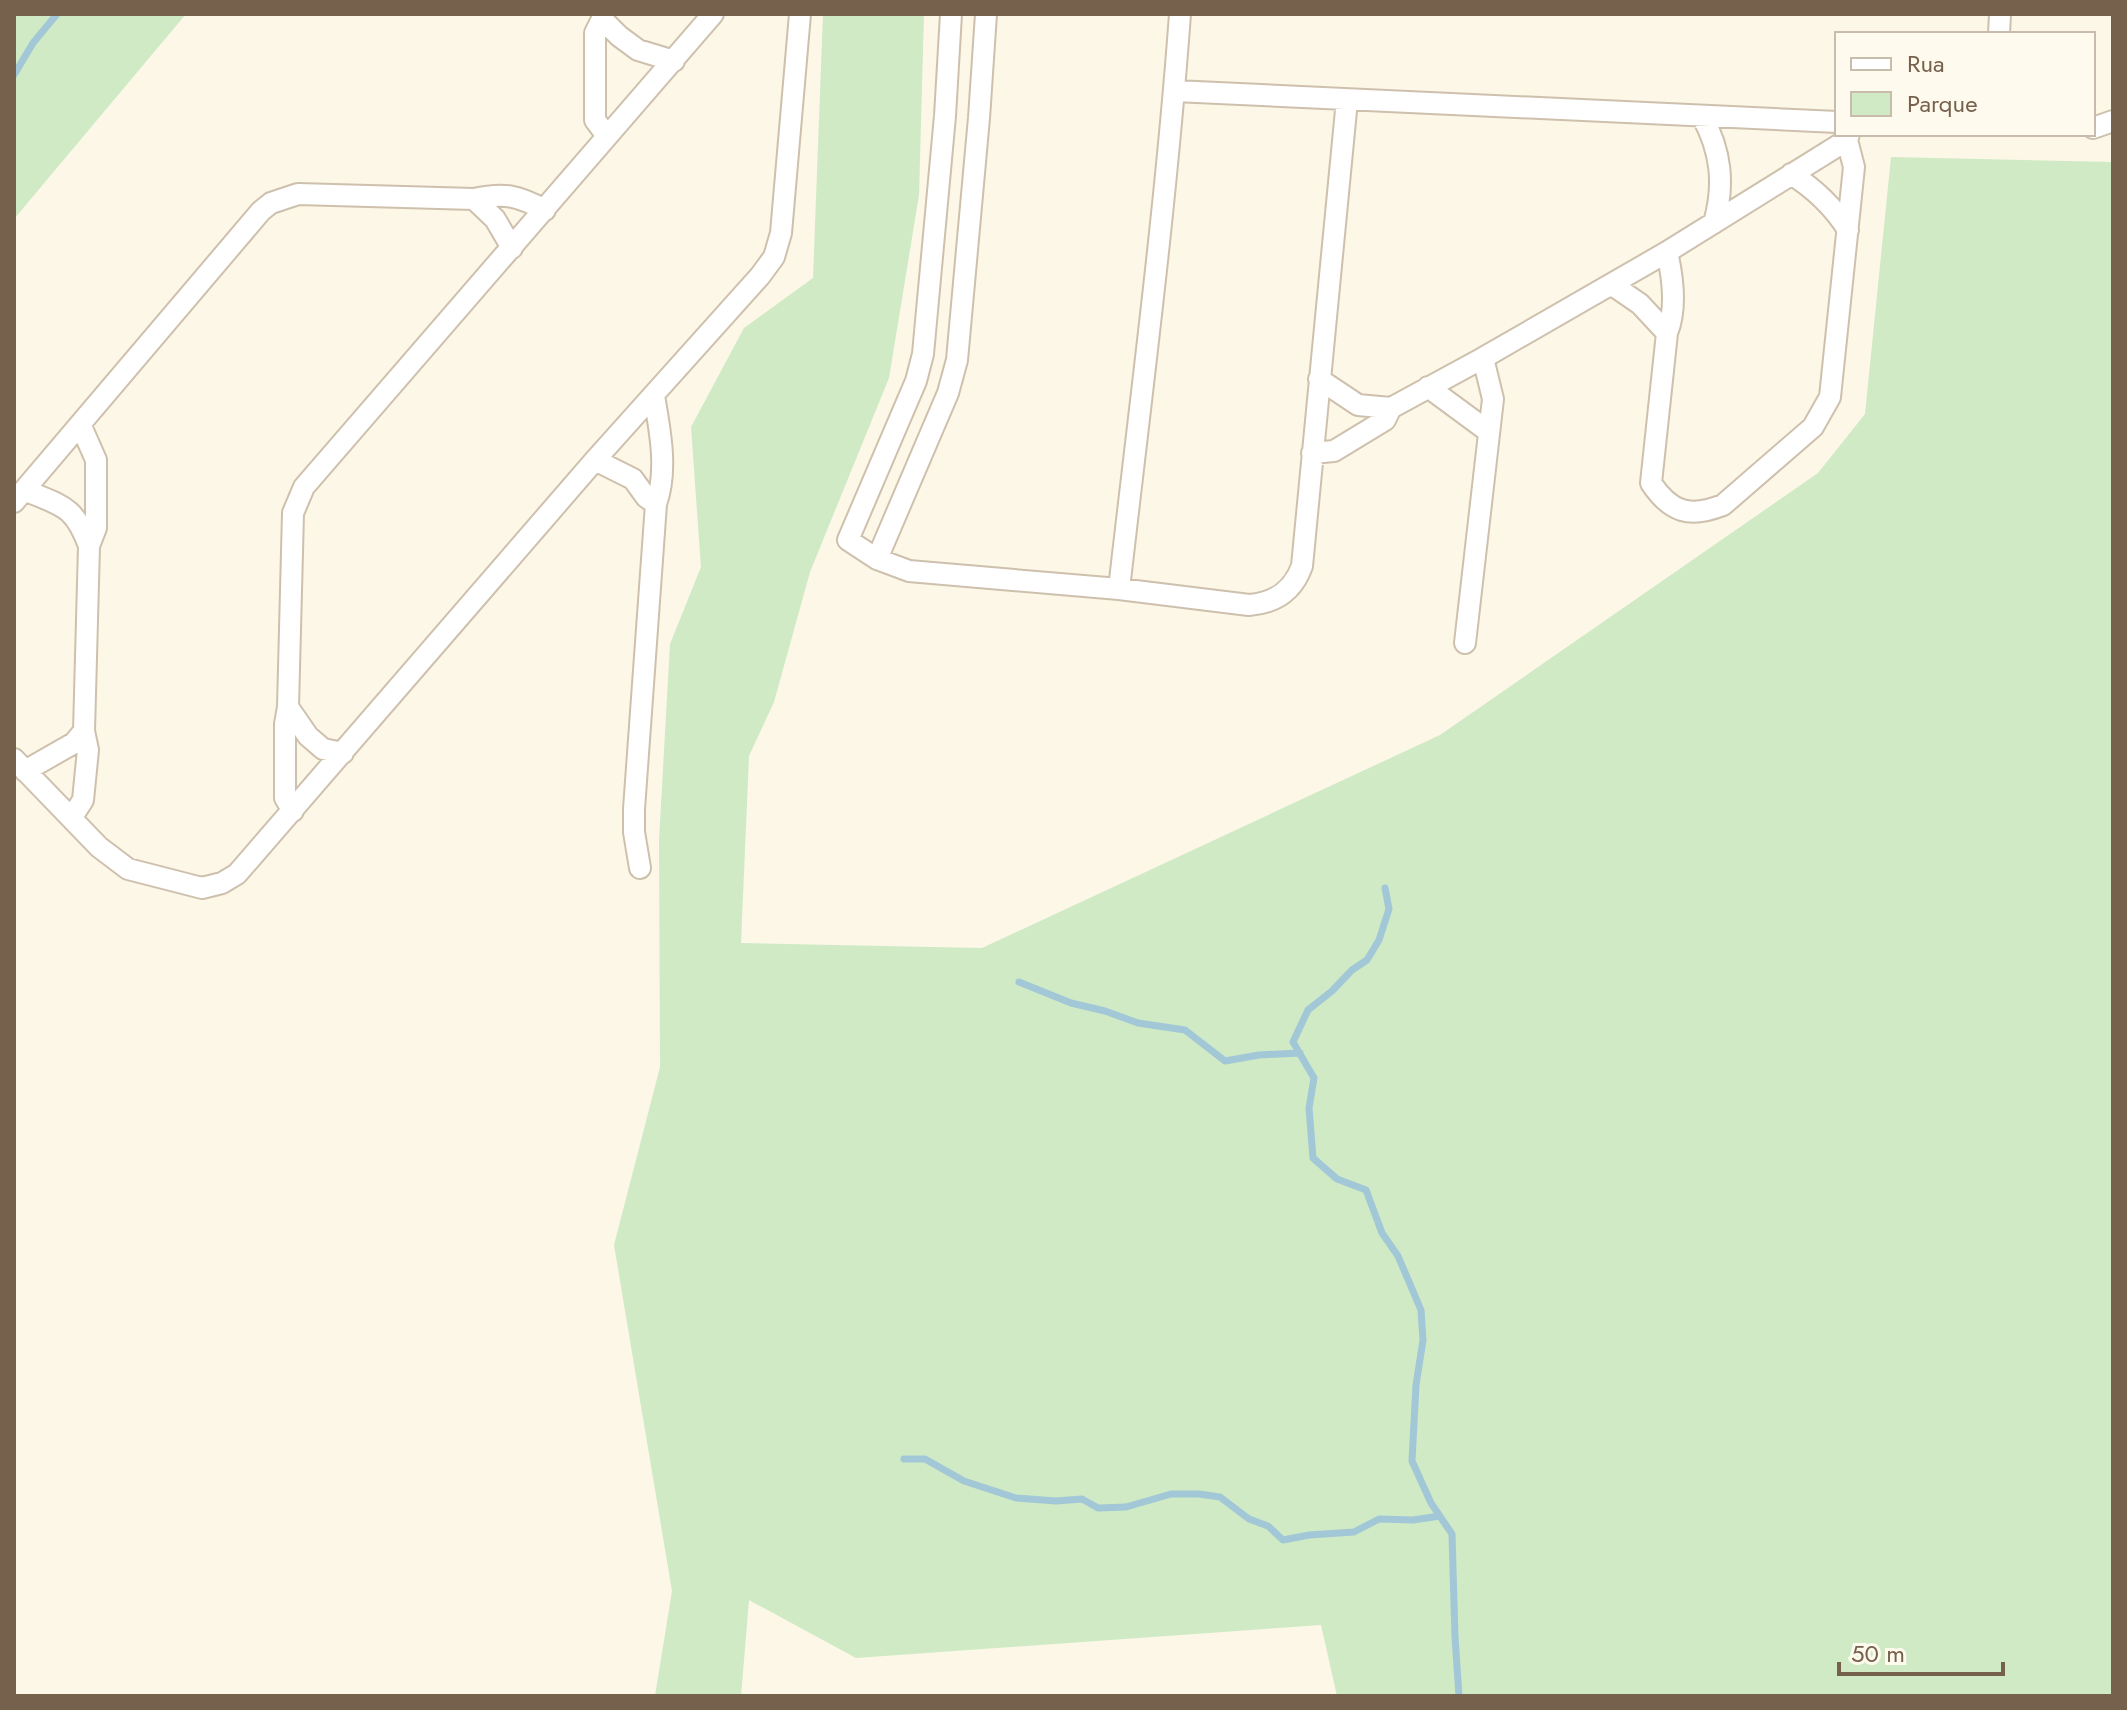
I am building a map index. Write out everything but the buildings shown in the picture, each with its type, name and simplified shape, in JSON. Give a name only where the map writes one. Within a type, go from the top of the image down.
[{"type":"street","points":[[293,811],[285,798],[285,724],[293,513],[304,487],[713,14]]},
{"type":"street","points":[[84,731],[74,743],[20,765],[99,847],[128,869],[202,888],[222,883],[237,874],[774,257],[781,233],[800,14]]},
{"type":"street","points":[[951,14],[923,354],[916,381],[848,540],[877,559],[909,571],[1119,589],[1249,605],[1269,602],[1294,584],[1302,566],[1347,100]]},
{"type":"street","points":[[877,559],[948,393],[957,360],[986,14]]},
{"type":"street","points":[[1119,589],[1175,91],[1180,14]]},
{"type":"street","points":[[607,136],[595,120],[595,33],[602,16],[619,36],[638,50],[674,61]]},
{"type":"street","points":[[1175,91],[1702,116],[1835,131]]},
{"type":"street","points":[[1702,116],[1714,141],[1721,168],[1714,223]]},
{"type":"street","points":[[1312,453],[1334,451],[1385,420],[1391,408],[1667,252],[1791,174],[1839,136]]},
{"type":"street","points":[[1667,252],[1672,273],[1673,320],[1667,333],[1651,483],[1660,497],[1671,505],[1686,511],[1705,512],[1723,505],[1813,427],[1830,397],[1854,167],[1845,136]]},
{"type":"street","points":[[1791,174],[1828,203],[1848,230]]},
{"type":"street","points":[[89,546],[81,525],[65,507],[19,496],[271,203],[298,194],[474,199],[518,196],[545,210]]},
{"type":"street","points":[[474,199],[495,219],[512,248]]},
{"type":"street","points":[[1611,284],[1640,304],[1667,333]]},
{"type":"street","points":[[1465,643],[1493,399],[1483,358]]},
{"type":"street","points":[[1319,379],[1358,405],[1391,408]]},
{"type":"street","points":[[1428,387],[1489,432]]},
{"type":"street","points":[[640,868],[634,809],[656,504],[662,487],[659,425],[654,396]]},
{"type":"street","points":[[72,817],[83,800],[88,750],[84,731],[89,546],[96,528],[96,460],[81,426]]},
{"type":"street","points":[[595,460],[633,479],[646,497],[656,504]]},
{"type":"street","points":[[288,707],[308,736],[323,749],[343,753]]},
{"type":"green space","points":[[14,14],[186,14],[14,219]]},
{"type":"green space","points":[[823,14],[924,14],[919,195],[889,378],[810,572],[774,702],[749,756],[741,943],[982,948],[1440,735],[1818,473],[1865,414],[1891,157],[2113,162],[2113,1696],[1337,1696],[1321,1625],[856,1658],[749,1600],[741,1696],[655,1696],[672,1591],[614,1245],[660,1067],[659,840],[670,644],[701,567],[691,427],[744,328],[813,278]]},
{"type":"waterway","points":[[14,75],[33,43],[57,14]]},
{"type":"waterway","points":[[1385,888],[1389,909],[1379,940],[1367,960],[1308,1010],[1293,1042],[1314,1078],[1309,1108],[1313,1158],[1337,1179],[1366,1190],[1382,1233],[1398,1256],[1421,1310],[1423,1340],[1416,1385],[1412,1461],[1431,1503],[1452,1534],[1459,1696]]},
{"type":"waterway","points":[[1019,982],[1071,1003],[1138,1023],[1185,1030],[1225,1061],[1300,1053]]},
{"type":"waterway","points":[[904,1459],[925,1459],[964,1481],[1016,1498],[1082,1499],[1098,1508],[1126,1507],[1171,1494],[1220,1497],[1249,1519],[1268,1526],[1283,1540],[1354,1532],[1379,1519],[1413,1520],[1440,1516]]}]
